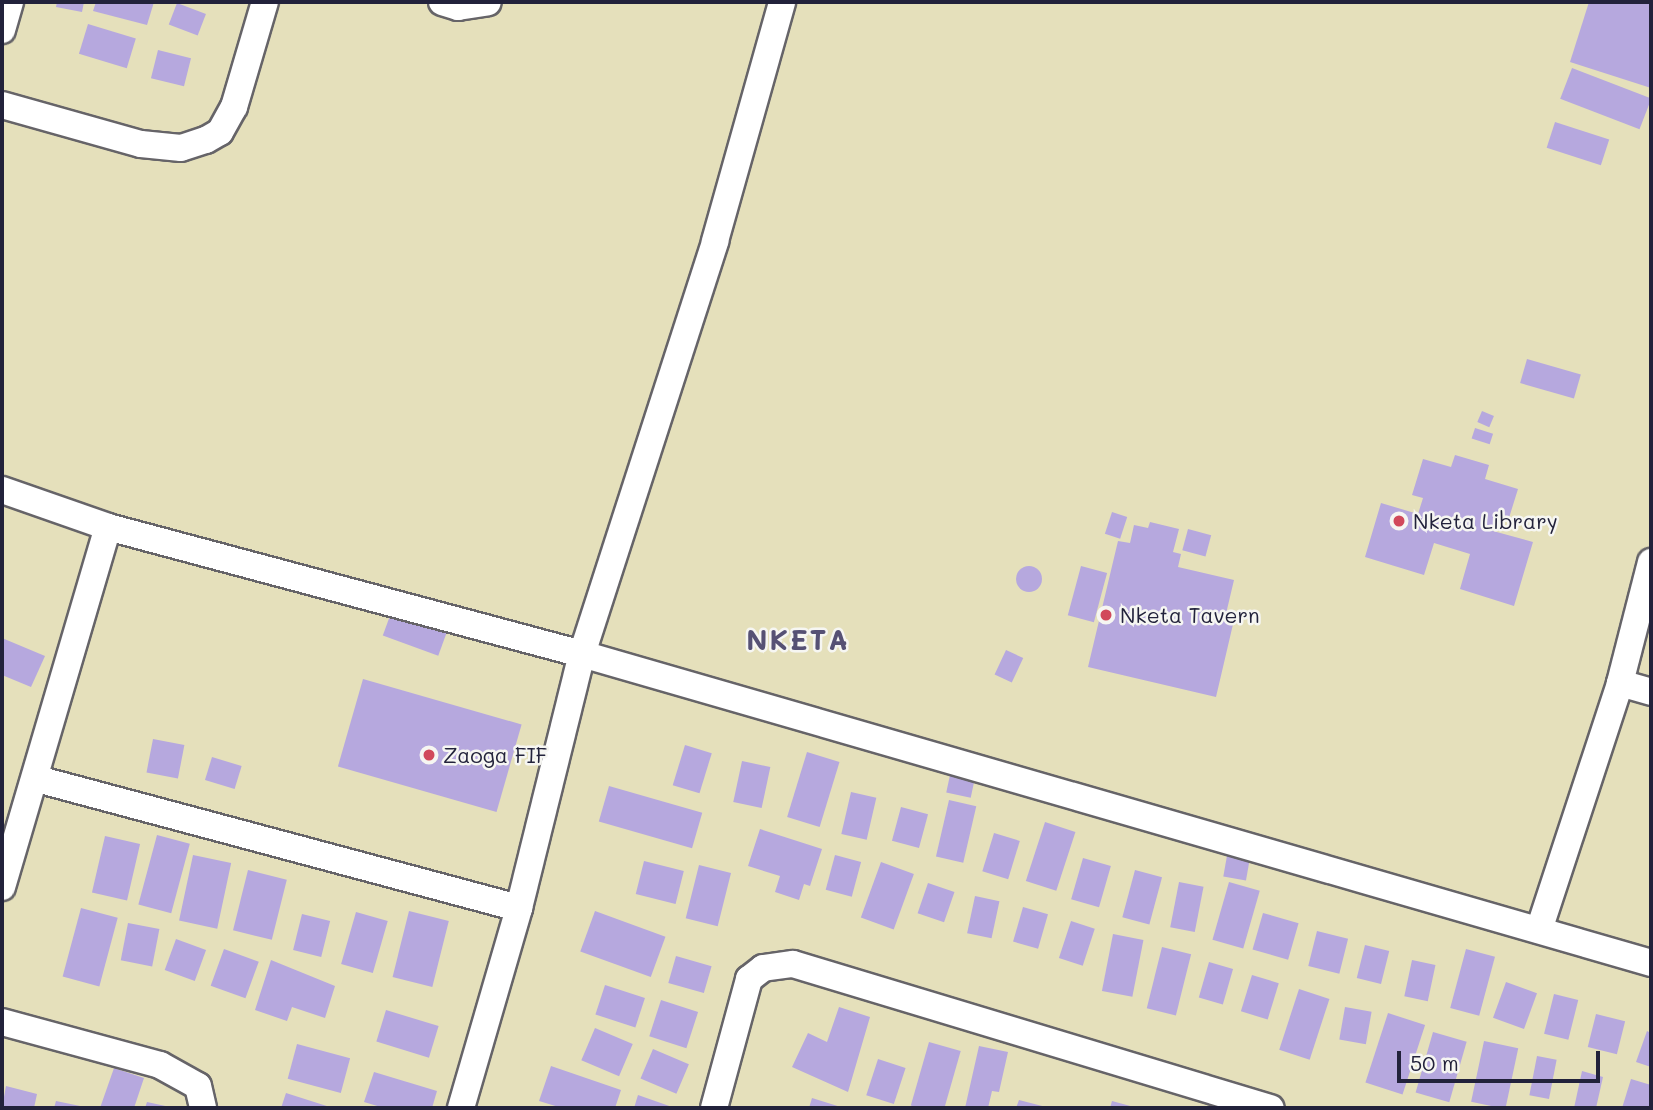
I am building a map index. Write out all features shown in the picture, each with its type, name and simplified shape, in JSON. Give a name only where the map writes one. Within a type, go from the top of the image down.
[{"type":"street","points":[[2,30],[10,2]]},
{"type":"street","points":[[2,106],[141,144],[181,148],[206,141],[220,132],[234,107],[265,2]]},
{"type":"street","points":[[442,2],[458,7],[488,2]]},
{"type":"street","points":[[461,1108],[519,908],[582,654],[715,241],[782,2]]},
{"type":"street","points":[[2,490],[108,527],[582,654],[1651,963]]},
{"type":"street","points":[[2,887],[37,779],[108,527]]},
{"type":"street","points":[[1539,930],[1620,683],[1651,562]]},
{"type":"street","points":[[1620,683],[1651,692]]},
{"type":"street","points":[[37,779],[519,908]]},
{"type":"street","points":[[714,1108],[749,979],[763,968],[793,964],[1270,1108]]},
{"type":"street","points":[[2,1022],[160,1065],[198,1086],[203,1108]]},
{"type":"building","points":[[57,2],[84,2],[82,12],[56,7]]},
{"type":"building","points":[[96,2],[154,2],[147,25],[93,11]]},
{"type":"building","points":[[1589,2],[1651,4],[1651,88],[1570,62]]},
{"type":"building","points":[[177,3],[206,14],[198,36],[169,24]]},
{"type":"building","points":[[88,24],[136,39],[127,68],[79,54]]},
{"type":"building","points":[[158,50],[191,58],[184,86],[151,78]]},
{"type":"building","points":[[1572,68],[1651,98],[1640,129],[1560,99]]},
{"type":"building","points":[[1555,122],[1609,140],[1601,165],[1547,148]]},
{"type":"building","points":[[1527,359],[1581,374],[1574,398],[1520,383]]},
{"type":"building","points":[[1482,411],[1494,416],[1489,427],[1477,422]]},
{"type":"building","points":[[1475,428],[1493,434],[1490,444],[1472,438]]},
{"type":"building","points":[[1455,455],[1489,465],[1485,479],[1518,489],[1508,521],[1496,518],[1493,531],[1533,542],[1514,606],[1460,589],[1470,554],[1434,543],[1424,575],[1365,557],[1381,503],[1418,514],[1423,498],[1412,495],[1423,459],[1451,467]]},
{"type":"building","points":[[1112,512],[1127,517],[1120,539],[1105,534]]},
{"type":"building","points":[[1150,522],[1179,529],[1173,552],[1181,554],[1178,567],[1234,580],[1225,618],[1234,620],[1216,697],[1088,667],[1118,541],[1130,543],[1134,525],[1148,528]]},
{"type":"building","points":[[1188,529],[1211,535],[1205,556],[1182,550]]},
{"type":"building","points":[[1029,566],[1038,570],[1042,579],[1038,588],[1029,592],[1020,588],[1016,579],[1020,570]]},
{"type":"building","points":[[1081,566],[1107,573],[1094,622],[1068,615]]},
{"type":"building","points":[[391,613],[446,633],[438,656],[383,636]]},
{"type":"building","points":[[2,638],[45,656],[31,687],[2,675]]},
{"type":"building","points":[[1006,650],[1023,658],[1012,683],[995,674]]},
{"type":"building","points":[[363,679],[522,724],[497,812],[338,766]]},
{"type":"building","points":[[153,739],[184,745],[178,778],[147,772]]},
{"type":"building","points":[[685,745],[712,753],[699,793],[673,785]]},
{"type":"building","points":[[807,752],[840,762],[820,827],[787,817]]},
{"type":"building","points":[[212,757],[242,766],[235,789],[205,780]]},
{"type":"building","points":[[742,761],[770,767],[762,808],[733,802]]},
{"type":"building","points":[[950,775],[974,780],[971,798],[946,793]]},
{"type":"building","points":[[609,786],[702,813],[692,848],[599,822]]},
{"type":"building","points":[[851,792],[876,798],[867,840],[841,834]]},
{"type":"building","points":[[949,800],[976,806],[963,863],[936,857]]},
{"type":"building","points":[[901,807],[928,814],[919,848],[892,841]]},
{"type":"building","points":[[1045,822],[1075,832],[1056,891],[1026,881]]},
{"type":"building","points":[[760,829],[822,849],[810,886],[804,884],[799,900],[775,892],[780,876],[748,866]]},
{"type":"building","points":[[994,833],[1020,841],[1008,879],[982,871]]},
{"type":"building","points":[[157,835],[190,844],[171,913],[138,905]]},
{"type":"building","points":[[105,836],[140,844],[127,901],[92,893]]},
{"type":"building","points":[[1228,850],[1251,854],[1246,881],[1223,877]]},
{"type":"building","points":[[193,855],[231,863],[217,929],[179,921]]},
{"type":"building","points":[[835,855],[861,862],[852,897],[826,890]]},
{"type":"building","points":[[1083,858],[1111,866],[1099,907],[1071,899]]},
{"type":"building","points":[[644,861],[684,871],[676,904],[636,894]]},
{"type":"building","points":[[881,862],[914,874],[894,929],[861,917]]},
{"type":"building","points":[[699,865],[731,873],[718,926],[686,918]]},
{"type":"building","points":[[248,870],[287,880],[272,940],[233,930]]},
{"type":"building","points":[[1135,870],[1162,877],[1149,925],[1122,917]]},
{"type":"building","points":[[1179,882],[1204,887],[1195,932],[1170,927]]},
{"type":"building","points":[[1229,882],[1260,891],[1243,948],[1212,940]]},
{"type":"building","points":[[928,883],[954,892],[944,922],[918,913]]},
{"type":"building","points":[[975,896],[999,901],[992,938],[967,933]]},
{"type":"building","points":[[1023,907],[1048,914],[1038,949],[1013,942]]},
{"type":"building","points":[[81,908],[118,918],[99,986],[63,977]]},
{"type":"building","points":[[409,911],[449,921],[432,987],[393,977]]},
{"type":"building","points":[[595,911],[665,937],[651,977],[580,951]]},
{"type":"building","points":[[356,912],[388,921],[373,973],[341,964]]},
{"type":"building","points":[[1263,913],[1299,923],[1288,960],[1253,950]]},
{"type":"building","points":[[302,914],[330,921],[321,957],[293,950]]},
{"type":"building","points":[[1071,921],[1095,929],[1083,966],[1059,958]]},
{"type":"building","points":[[128,923],[159,929],[152,966],[121,960]]},
{"type":"building","points":[[1317,931],[1348,939],[1339,974],[1308,966]]},
{"type":"building","points":[[1113,934],[1143,940],[1132,997],[1102,991]]},
{"type":"building","points":[[176,939],[206,950],[195,981],[165,970]]},
{"type":"building","points":[[1365,945],[1389,951],[1381,984],[1357,978]]},
{"type":"building","points":[[1162,947],[1191,954],[1176,1015],[1147,1008]]},
{"type":"building","points":[[224,949],[259,962],[245,998],[211,986]]},
{"type":"building","points":[[1466,949],[1495,957],[1479,1016],[1450,1008]]},
{"type":"building","points":[[676,956],[712,966],[704,993],[668,983]]},
{"type":"building","points":[[271,960],[335,986],[325,1018],[292,1007],[287,1021],[255,1010]]},
{"type":"building","points":[[1412,960],[1435,965],[1428,1001],[1404,996]]},
{"type":"building","points":[[1209,962],[1233,969],[1223,1004],[1199,998]]},
{"type":"building","points":[[1252,975],[1279,983],[1268,1020],[1241,1011]]},
{"type":"building","points":[[1506,982],[1537,993],[1524,1029],[1493,1018]]},
{"type":"building","points":[[605,985],[645,998],[635,1027],[595,1014]]},
{"type":"building","points":[[1299,989],[1329,999],[1310,1060],[1279,1050]]},
{"type":"building","points":[[1554,994],[1578,1000],[1568,1040],[1544,1034]]},
{"type":"building","points":[[661,1000],[698,1012],[686,1048],[649,1036]]},
{"type":"building","points":[[839,1007],[870,1017],[848,1092],[792,1067],[808,1033],[827,1042]]},
{"type":"building","points":[[1345,1007],[1372,1012],[1366,1044],[1339,1039]]},
{"type":"building","points":[[386,1010],[439,1026],[429,1058],[376,1042]]},
{"type":"building","points":[[1388,1013],[1425,1025],[1403,1094],[1365,1082]]},
{"type":"building","points":[[1596,1014],[1625,1021],[1617,1054],[1588,1047]]},
{"type":"building","points":[[595,1028],[633,1044],[619,1076],[581,1060]]},
{"type":"building","points":[[1647,1031],[1651,1033],[1651,1067],[1636,1062]]},
{"type":"building","points":[[1433,1032],[1467,1042],[1449,1102],[1416,1093]]},
{"type":"building","points":[[1484,1041],[1518,1048],[1506,1108],[1471,1102]]},
{"type":"building","points":[[929,1042],[961,1051],[944,1108],[911,1105]]},
{"type":"building","points":[[297,1044],[350,1058],[341,1093],[288,1079]]},
{"type":"building","points":[[979,1046],[1008,1052],[999,1092],[992,1091],[988,1108],[965,1108]]},
{"type":"building","points":[[653,1049],[689,1064],[676,1094],[640,1078]]},
{"type":"building","points":[[1537,1056],[1557,1060],[1549,1099],[1529,1095]]},
{"type":"building","points":[[878,1059],[906,1068],[894,1104],[866,1095]]},
{"type":"building","points":[[551,1066],[621,1090],[615,1108],[562,1108],[539,1101]]},
{"type":"building","points":[[114,1068],[144,1078],[134,1108],[100,1108]]},
{"type":"building","points":[[1582,1071],[1603,1077],[1596,1108],[1574,1108]]},
{"type":"building","points":[[374,1072],[437,1091],[432,1108],[384,1108],[364,1102]]},
{"type":"building","points":[[1631,1079],[1651,1085],[1651,1108],[1622,1108]]},
{"type":"building","points":[[6,1086],[37,1094],[34,1108],[2,1108]]},
{"type":"building","points":[[286,1093],[333,1108],[281,1108]]},
{"type":"building","points":[[638,1095],[675,1108],[634,1108]]},
{"type":"building","points":[[812,1098],[844,1108],[809,1108]]},
{"type":"building","points":[[1019,1100],[1046,1107],[1016,1108]]},
{"type":"building","points":[[56,1101],[85,1107],[85,1108],[54,1108]]},
{"type":"building","points":[[1112,1101],[1134,1107],[1134,1108],[1110,1108]]},
{"type":"building","points":[[147,1102],[170,1107],[170,1108],[145,1108]]},
{"type":"place","name":"Nketa Library","points":[[1399,521]]},
{"type":"place","name":"Nketa Tavern","points":[[1106,615]]},
{"type":"place","name":"Zaoga FIF","points":[[429,755]]},
{"type":"district","name":"NKETA","points":[[798,639]]}]
